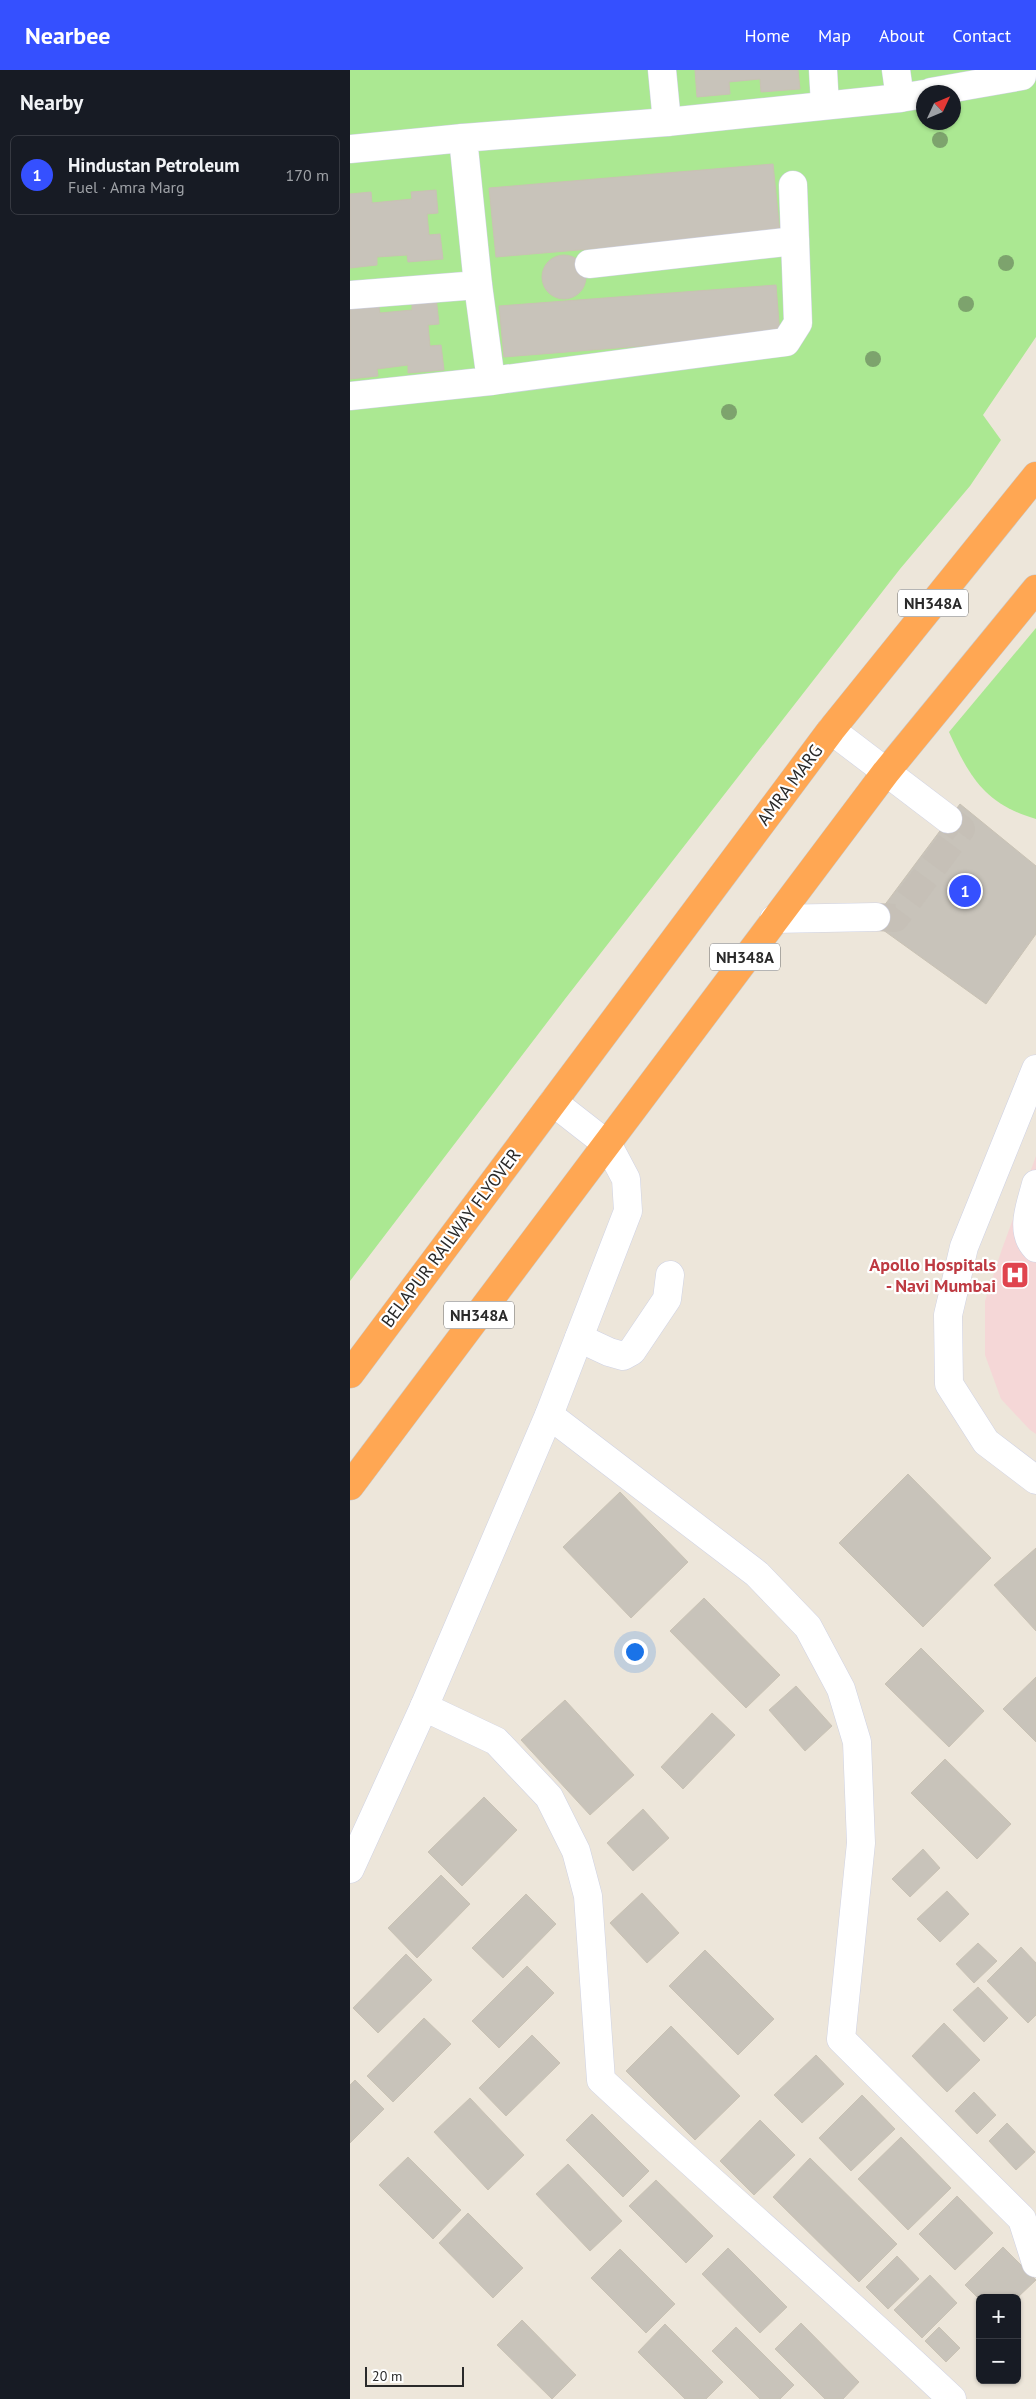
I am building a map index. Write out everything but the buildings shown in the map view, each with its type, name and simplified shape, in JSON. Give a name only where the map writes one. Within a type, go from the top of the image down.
[{"type":"highway","name":"AMRA MARG","points":[[553,1102],[831,730],[1036,476]]},
{"type":"highway","name":"NH348A","points":[[350,1486],[608,1145],[774,918],[886,772],[1036,589]]},
{"type":"highway","name":"BELAPUR RAILWAY FLYOVER","points":[[350,1374],[553,1102]]},
{"type":"street","points":[[662,70],[667,122]]},
{"type":"street","points":[[824,70],[825,105]]},
{"type":"street","points":[[350,149],[667,122],[912,96],[896,70]]},
{"type":"street","points":[[961,87],[1022,76],[1022,70]]},
{"type":"street","points":[[463,138],[478,285],[491,381]]},
{"type":"street","points":[[350,396],[491,381],[786,342],[798,323],[793,186]]},
{"type":"street","points":[[589,264],[795,241]]},
{"type":"street","points":[[350,295],[478,285]]},
{"type":"street","points":[[831,730],[948,819]]},
{"type":"street","points":[[774,918],[876,917]]},
{"type":"street","points":[[1036,1069],[964,1248],[948,1314],[949,1384],[986,1442],[1036,1480]]},
{"type":"street","points":[[350,1869],[424,1708],[549,1415],[628,1211],[626,1179],[608,1145],[553,1102]]},
{"type":"street","points":[[1036,1184],[1026,1223],[1033,1245],[1036,1248]]},
{"type":"street","points":[[579,1338],[609,1352],[623,1356],[632,1351],[667,1299],[670,1275]]},
{"type":"street","points":[[549,1415],[757,1574],[808,1627],[840,1689],[857,1742],[861,1843],[841,2039],[1022,2219],[1036,2263]]},
{"type":"street","points":[[424,1708],[496,1741],[549,1797],[576,1851],[588,1896],[601,2080],[705,2176],[864,2316],[952,2399]]},
{"type":"shaded area","name":"Apollo Hospitals - Navi Mumbai","points":[[1036,1156],[1036,1434],[1001,1399],[985,1355],[985,1301]]},
{"type":"green space","points":[[350,70],[1036,70],[1036,337],[983,415],[1001,440],[970,486],[900,569],[565,999],[350,1281]]},
{"type":"green space","points":[[1036,628],[1036,819],[1004,806],[981,787],[964,763],[949,732]]},
{"type":"tunnel","points":[[876,917],[895,918],[961,829],[948,819]]},
{"type":"place","name":"Hindustan Petroleum","points":[[965,891]]},
{"type":"place","name":"Apollo Hospitals - Navi Mumbai","points":[[1015,1275]]}]
